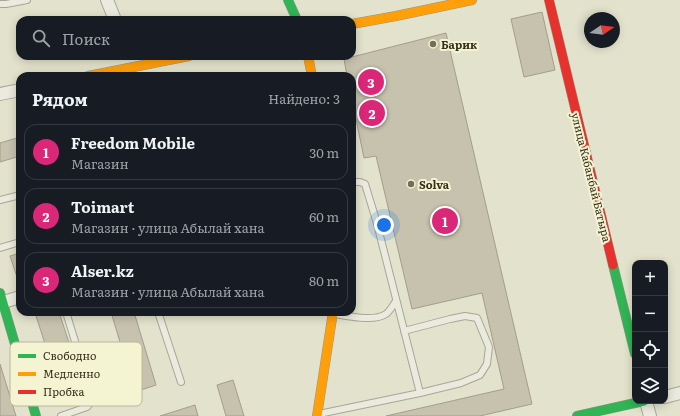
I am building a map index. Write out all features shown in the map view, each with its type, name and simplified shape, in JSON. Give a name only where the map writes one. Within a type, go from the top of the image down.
[{"type":"street","points":[[107,0],[114,16]]},
{"type":"street","points":[[288,0],[295,16]]},
{"type":"street","points":[[356,23],[472,0]]},
{"type":"street","name":"улица Кабанбай Батыра","points":[[549,0],[632,342]]},
{"type":"street","points":[[100,72],[133,61],[144,60]]},
{"type":"street","points":[[309,60],[311,72]]},
{"type":"street","points":[[0,94],[16,91]]},
{"type":"street","points":[[14,342],[1,300],[16,298]]},
{"type":"street","points":[[317,415],[333,316]]},
{"type":"street","points":[[668,395],[680,393]]},
{"type":"street","points":[[578,416],[632,404]]},
{"type":"street","points":[[646,404],[650,416]]},
{"type":"street","points":[[33,406],[36,416]]},
{"type":"lane","points":[[0,4],[27,0]]},
{"type":"lane","points":[[356,182],[365,184],[376,220],[420,393]]},
{"type":"lane","points":[[0,200],[16,196]]},
{"type":"lane","points":[[0,248],[16,243]]},
{"type":"lane","points":[[349,316],[373,318],[386,314],[396,301]]},
{"type":"lane","points":[[67,316],[75,342]]},
{"type":"lane","points":[[159,316],[181,382]]},
{"type":"lane","points":[[317,415],[461,384],[480,375],[487,364],[489,347],[477,318],[465,316],[404,331]]},
{"type":"lane","points":[[61,416],[88,406]]},
{"type":"building","points":[[542,12],[555,70],[524,77],[511,19]]},
{"type":"building","points":[[446,33],[532,404],[480,416],[386,416],[504,389],[482,293],[412,309],[376,156],[364,158],[356,119],[356,72],[346,72],[344,60],[356,60],[356,56]]},
{"type":"building","points":[[16,138],[16,157],[0,162],[0,143]]},
{"type":"building","points":[[16,254],[16,274],[10,256]]},
{"type":"building","points":[[36,316],[60,316],[69,342],[44,342]]},
{"type":"building","points":[[112,316],[135,316],[156,385],[142,390],[142,342],[120,342]]},
{"type":"building","points":[[0,364],[10,396],[10,406],[13,406],[16,416],[0,416]]},
{"type":"building","points":[[233,380],[244,416],[226,416],[217,385]]},
{"type":"building","points":[[195,405],[198,416],[160,416]]},
{"type":"traffic: fast","points":[[288,0],[295,16]]},
{"type":"traffic: fast","points":[[613,265],[632,342]]},
{"type":"traffic: fast","points":[[0,293],[14,342]]},
{"type":"traffic: fast","points":[[577,416],[632,404]]},
{"type":"traffic: fast","points":[[33,406],[36,416]]},
{"type":"traffic: slow","points":[[356,23],[472,0]]},
{"type":"traffic: slow","points":[[108,72],[169,60]]},
{"type":"traffic: slow","points":[[309,60],[311,72]]},
{"type":"traffic: slow","points":[[317,416],[332,316]]},
{"type":"traffic: jam","points":[[549,0],[613,265]]},
{"type":"place","name":"Барик","points":[[433,44]]},
{"type":"place","name":"Alser.kz","points":[[371,82]]},
{"type":"place","name":"Toimart","points":[[372,113]]},
{"type":"place","name":"Solva","points":[[411,184]]},
{"type":"place","name":"Freedom Mobile","points":[[445,221]]}]
